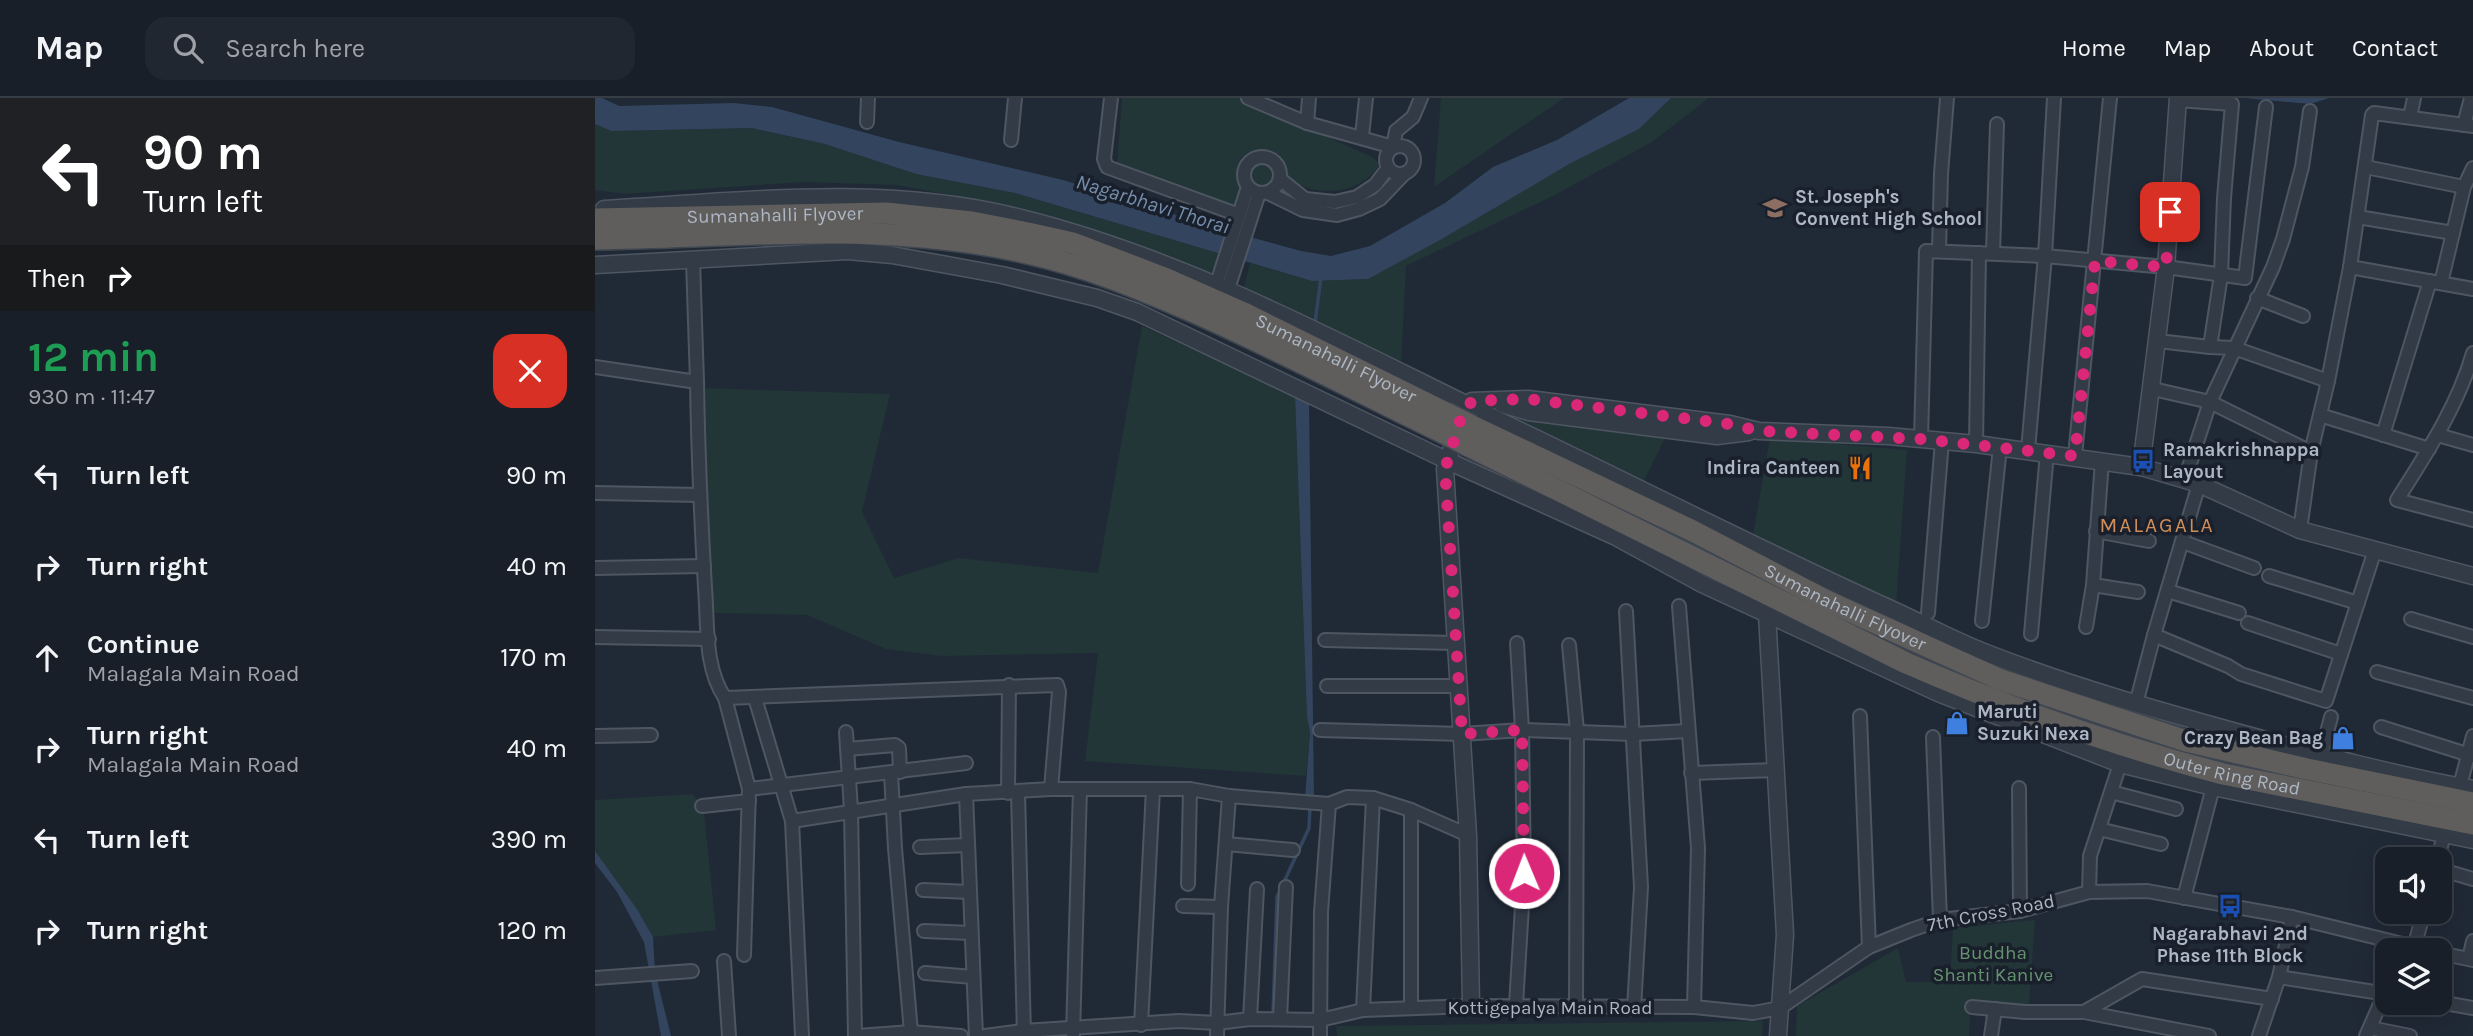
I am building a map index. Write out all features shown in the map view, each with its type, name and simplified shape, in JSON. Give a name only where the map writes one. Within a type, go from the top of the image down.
[{"type":"highway","name":"Sumanahalli Flyover","points":[[595,219],[886,224],[972,222],[1084,247],[1244,313],[1445,423],[1469,425],[1693,531],[1827,601],[1913,642],[2031,680]]},
{"type":"highway","name":"Sumanahalli Flyover","points":[[595,239],[783,233],[886,224]]},
{"type":"highway","name":"Sumanahalli Flyover","points":[[1469,425],[1894,657],[1995,707]]},
{"type":"highway","name":"Outer Ring Road","points":[[2031,680],[2211,748],[2468,793]]},
{"type":"highway","name":"Outer Ring Road","points":[[1995,707],[2182,763],[2305,792],[2473,824]]},
{"type":"street","points":[[867,122],[868,98]]},
{"type":"street","points":[[1011,141],[1015,98]]},
{"type":"street","points":[[1111,98],[1104,159],[1107,167],[1243,218]]},
{"type":"street","points":[[1248,98],[1307,123],[1362,136],[1393,147],[1407,147],[1413,155],[1414,164],[1380,199],[1337,215],[1303,210],[1258,191],[1243,176],[1244,170],[1251,160],[1257,157],[1269,158],[1280,173],[1280,179],[1273,190],[1258,191]]},
{"type":"street","points":[[1307,123],[1309,98]]},
{"type":"street","points":[[1366,98],[1362,136],[1395,173],[1404,174]]},
{"type":"street","points":[[1280,179],[1305,198],[1335,202],[1357,197],[1375,185],[1387,163],[1396,131],[1413,117],[1421,98]]},
{"type":"street","points":[[1939,250],[1947,98]]},
{"type":"street","points":[[2028,450],[2045,256],[2054,98]]},
{"type":"street","points":[[2075,456],[2110,98]]},
{"type":"street","points":[[2410,117],[2414,98]]},
{"type":"street","points":[[2300,530],[2311,452],[2350,267],[2372,114],[2469,125],[2471,98]]},
{"type":"street","points":[[2141,467],[2153,388],[2166,267],[2178,99],[2232,104],[2221,275],[2210,347]]},
{"type":"street","points":[[2245,278],[2266,107]]},
{"type":"street","points":[[2136,704],[2183,542],[2192,482],[2210,402],[2283,239],[2302,167],[2310,111]]},
{"type":"street","points":[[1993,253],[1997,124]]},
{"type":"street","points":[[2365,167],[2464,187]]},
{"type":"street","points":[[2383,435],[2453,233],[2464,187],[2473,168]]},
{"type":"street","points":[[1223,285],[1243,218],[1258,191]]},
{"type":"street","points":[[595,209],[813,196],[952,205],[1019,217],[1113,245],[1223,285],[1314,332],[1469,425]]},
{"type":"street","points":[[2358,216],[2453,233]]},
{"type":"street","points":[[595,265],[848,251],[975,268],[1097,298],[1137,312],[1448,461],[1614,536],[1702,583],[1938,693],[1995,707],[2120,764],[2213,787],[2473,840]]},
{"type":"street","points":[[1921,439],[1926,251],[2045,256],[2166,267],[2245,278],[2264,284]]},
{"type":"street","points":[[1976,444],[1979,253]]},
{"type":"street","points":[[693,260],[699,495],[709,639],[715,680],[725,698],[749,795],[744,956]]},
{"type":"street","points":[[2350,267],[2473,289]]},
{"type":"street","points":[[2257,298],[2303,316]]},
{"type":"street","points":[[2158,341],[2234,348],[2328,381]]},
{"type":"street","points":[[2473,353],[2471,367],[2438,435],[2397,500],[2473,520]]},
{"type":"street","points":[[595,367],[697,382]]},
{"type":"street","points":[[2153,388],[2210,402],[2311,452]]},
{"type":"street","points":[[1469,425],[1472,401],[1490,401],[1529,412],[1717,436],[1759,431],[1921,439],[2075,456],[2141,467],[2192,482],[2300,530],[2473,576]]},
{"type":"street","points":[[1469,425],[1462,415],[1445,469],[1468,835],[1471,1006]]},
{"type":"street","points":[[2320,415],[2429,449]]},
{"type":"street","points":[[2438,435],[2473,445]]},
{"type":"street","points":[[1928,613],[1942,441]]},
{"type":"street","points":[[1982,621],[2000,447]]},
{"type":"street","points":[[2031,634],[2047,453]]},
{"type":"street","points":[[2086,627],[2093,585],[2102,461]]},
{"type":"street","points":[[595,493],[699,495]]},
{"type":"street","points":[[2096,531],[2149,541]]},
{"type":"street","points":[[2183,542],[2254,568]]},
{"type":"street","points":[[2154,635],[2241,674],[2326,701],[2375,550]]},
{"type":"street","points":[[595,568],[704,566]]},
{"type":"street","points":[[2269,576],[2358,603]]},
{"type":"street","points":[[2093,585],[2138,592]]},
{"type":"street","points":[[2168,591],[2239,613]]},
{"type":"street","points":[[1679,606],[1698,848],[1694,1007]]},
{"type":"street","points":[[1626,611],[1641,887],[1634,1009]]},
{"type":"street","points":[[1767,614],[1785,935],[1778,1036]]},
{"type":"street","points":[[2411,619],[2473,636]]},
{"type":"street","points":[[2248,623],[2341,654]]},
{"type":"street","points":[[595,637],[709,639]]},
{"type":"street","points":[[1325,640],[1456,643]]},
{"type":"street","points":[[1516,1006],[1524,873],[1522,730],[1517,642]]},
{"type":"street","points":[[1569,645],[1577,731],[1576,1006]]},
{"type":"street","points":[[2377,671],[2473,698]]},
{"type":"street","points":[[2031,680],[2075,687],[2468,793],[2473,736]]},
{"type":"street","points":[[1009,685],[1023,1034]]},
{"type":"street","points":[[725,698],[1057,685],[1051,789]]},
{"type":"street","points":[[1327,686],[1459,686]]},
{"type":"street","points":[[755,698],[792,821],[802,1036]]},
{"type":"street","points":[[1860,716],[1870,947]]},
{"type":"street","points":[[2321,755],[2331,718]]},
{"type":"street","points":[[2381,727],[2470,756]]},
{"type":"street","points":[[1320,730],[1462,734],[1522,730],[1633,734],[1688,731]]},
{"type":"street","points":[[846,732],[851,810],[856,1036],[911,1032],[961,1036]]},
{"type":"street","points":[[595,736],[651,735]]},
{"type":"street","points":[[1933,737],[1940,920]]},
{"type":"street","points":[[847,749],[895,745],[898,748],[893,805],[911,1032]]},
{"type":"street","points":[[702,806],[782,786],[966,763]]},
{"type":"street","points":[[2089,892],[2090,856],[2120,764]]},
{"type":"street","points":[[1692,773],[1776,770]]},
{"type":"street","points":[[2184,898],[2213,787]]},
{"type":"street","points":[[2019,788],[2020,911]]},
{"type":"street","points":[[792,821],[966,794],[1051,789],[1190,789],[1229,796],[1329,804],[1347,797],[1373,798],[1411,810],[1468,835]]},
{"type":"street","points":[[1073,1032],[1080,789]]},
{"type":"street","points":[[1134,1029],[1153,789]]},
{"type":"street","points":[[1188,884],[1190,789]]},
{"type":"street","points":[[2111,792],[2176,810]]},
{"type":"street","points":[[966,794],[975,1036]]},
{"type":"street","points":[[1217,1029],[1221,907],[1229,796]]},
{"type":"street","points":[[1363,1010],[1373,798]]},
{"type":"street","points":[[1320,1036],[1321,912],[1329,804]]},
{"type":"street","points":[[1411,810],[1411,1008]]},
{"type":"street","points":[[2099,829],[2161,844]]},
{"type":"street","points":[[2441,847],[2444,834]]},
{"type":"street","points":[[1226,844],[1293,850]]},
{"type":"street","points":[[920,847],[968,845]]},
{"type":"street","points":[[2452,873],[2473,879]]},
{"type":"street","points":[[1280,1019],[1286,887]]},
{"type":"street","points":[[1250,1018],[1258,889]]},
{"type":"street","points":[[923,890],[970,892]]},
{"type":"street","name":"7th Cross Road","points":[[1780,1008],[1870,947],[1940,920],[2020,911],[2089,892],[2147,891],[2292,917],[2377,938]]},
{"type":"street","points":[[1183,906],[1221,907]]},
{"type":"street","points":[[2259,1036],[2279,977],[2292,917]]},
{"type":"street","points":[[924,931],[971,933]]},
{"type":"street","points":[[2452,955],[2471,959],[2473,941]]},
{"type":"street","points":[[724,961],[729,1036]]},
{"type":"street","points":[[595,978],[692,971]]},
{"type":"street","points":[[925,973],[973,977]]},
{"type":"street","points":[[2279,977],[2375,991]]},
{"type":"street","points":[[2084,1012],[2142,979],[2272,999]]},
{"type":"street","points":[[2452,1004],[2473,1008]]},
{"type":"street","name":"Kottigepalya Main Road","points":[[985,1036],[1134,1029],[1217,1029],[1250,1018],[1320,1020],[1363,1010],[1411,1008],[1694,1007],[1753,1013],[1780,1008]]},
{"type":"street","points":[[1972,1007],[2084,1012],[2209,1036]]},
{"type":"street","points":[[1991,1036],[1996,1009]]},
{"type":"street","points":[[2376,1015],[2368,1032],[2410,1036]]},
{"type":"green space","points":[[1122,98],[1242,98],[1374,158],[1379,164],[1372,174],[1349,188],[1320,191],[1294,182],[1273,155],[1253,151],[1247,153],[1239,162],[1237,169],[1241,185],[1233,209],[1117,162]]},
{"type":"green space","points":[[1441,98],[1564,98],[1434,187]]},
{"type":"green space","points":[[1671,98],[1709,98],[1652,142],[1553,196],[1406,266],[1401,366],[1244,288],[1250,263],[1312,281],[1368,279],[1571,163],[1639,129]]},
{"type":"green space","points":[[595,124],[611,131],[752,128],[825,144],[916,174],[1015,193],[1220,254],[1209,276],[1075,223],[992,203],[896,185],[805,182],[624,194],[595,190]]},
{"type":"green space","points":[[1262,163],[1271,167],[1275,176],[1271,185],[1262,189],[1253,185],[1249,176],[1253,167]]},
{"type":"green space","points":[[1142,326],[1295,396],[1307,717],[1310,733],[1306,776],[1085,761],[1098,653],[942,656],[886,649],[807,615],[711,613],[703,388],[890,394],[862,512],[894,578],[958,558],[1098,573]]},
{"type":"green space","points":[[1523,418],[1667,434],[1643,483],[1521,425]]},
{"type":"green space","points":[[1770,438],[1907,450],[1896,606],[1753,535]]},
{"type":"green space","points":[[693,794],[704,812],[716,930],[653,937],[637,909],[595,851],[595,800]]},
{"type":"green space","name":"Buddha Shanti Kanive","points":[[2035,920],[2029,1006],[1971,1001],[1969,1036],[1796,1036],[1797,1006],[1898,948],[1906,982],[1950,982],[1953,928]]},
{"type":"green space","points":[[1763,1021],[1762,1036],[1337,1036],[1336,1026]]},
{"type":"water","name":"Nagarbhavi Thorai","points":[[595,98],[602,98],[619,106],[734,103],[772,107],[899,142],[1063,180],[1228,231],[1301,251],[1331,256],[1370,246],[1445,203],[1493,167],[1557,140],[1629,98],[1671,98],[1639,129],[1571,163],[1368,279],[1312,281],[1015,193],[916,174],[825,144],[752,128],[611,131],[595,124]]},
{"type":"water","points":[[2245,98],[2329,98],[2310,104]]},
{"type":"water","points":[[1295,396],[1309,403],[1314,800],[1305,798],[1310,733],[1307,717]]},
{"type":"water","points":[[595,851],[637,909],[653,937],[655,972],[671,1036],[661,1036],[644,942],[617,892],[595,863]]},
{"type":"waterway","points":[[1315,323],[1321,277]]},
{"type":"waterway","points":[[1273,1014],[1277,897],[1309,828],[1310,807]]},
{"type":"place","name":"St. Joseph's Convent High School","points":[[1775,208]]},
{"type":"place","name":"Ramakrishnappa Layout","points":[[2143,461]]},
{"type":"place","name":"Indira Canteen","points":[[1860,468]]},
{"type":"place","name":"Maruti Suzuki Nexa","points":[[1957,723]]},
{"type":"place","name":"Crazy Bean Bag","points":[[2343,738]]},
{"type":"place","name":"Nagarabhavi 2nd Phase 11th Block","points":[[2230,906]]},
{"type":"district","name":"MALAGALA","points":[[2157,525]]},
{"type":"route","points":[[1524,873],[1522,730],[1462,734],[1445,469],[1462,415],[1468,405],[1472,401],[1528,399],[1730,424],[1759,431],[1888,436],[2075,456],[2095,261],[2166,267],[2170,212]]}]
